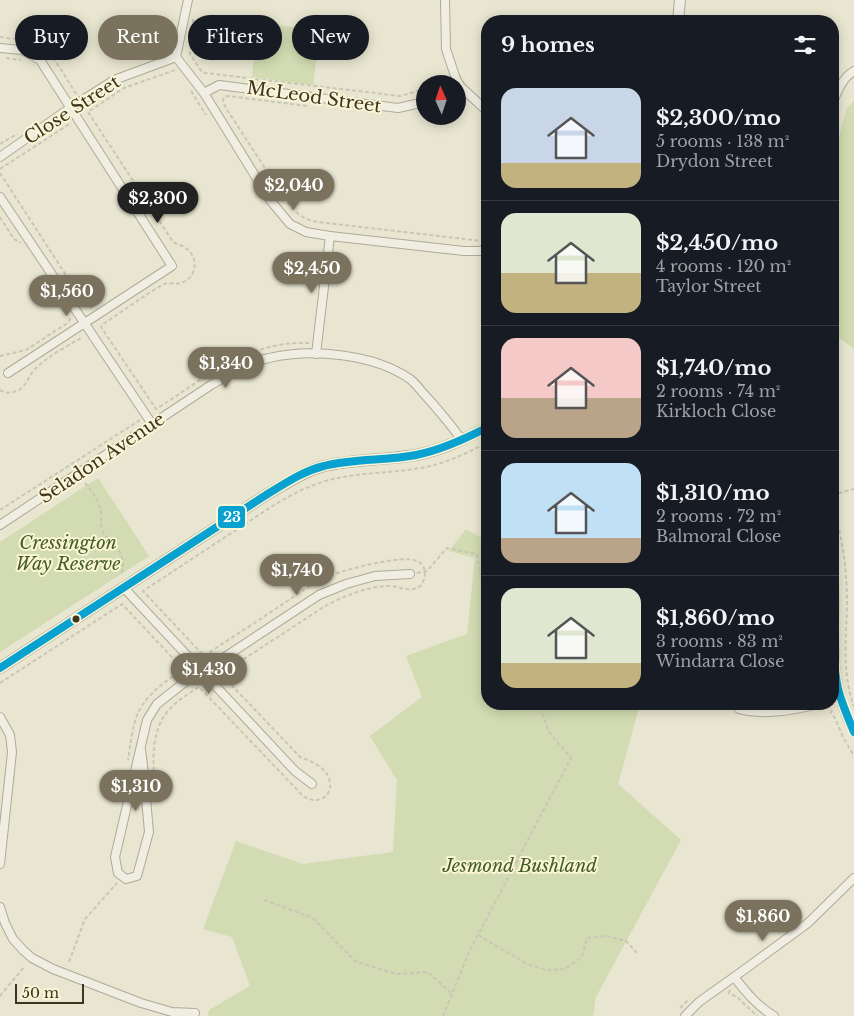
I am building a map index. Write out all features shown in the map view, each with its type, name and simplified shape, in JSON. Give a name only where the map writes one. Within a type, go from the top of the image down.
[{"type":"street","points":[[178,48],[188,0]]},
{"type":"street","points":[[445,0],[446,49],[455,75]]},
{"type":"street","points":[[679,15],[680,0]]},
{"type":"street","points":[[0,48],[22,50],[40,60],[172,266],[8,373]]},
{"type":"street","name":"Close Street","points":[[0,157],[114,80],[168,60]]},
{"type":"street","points":[[178,60],[204,93],[270,200],[290,224],[306,232],[330,236],[464,251],[481,251]]},
{"type":"street","points":[[839,89],[845,79],[854,71]]},
{"type":"street","name":"McLeod Street","points":[[204,93],[219,85],[398,108],[416,104]]},
{"type":"street","points":[[466,93],[481,106]]},
{"type":"street","points":[[0,197],[152,424]]},
{"type":"street","points":[[316,354],[330,236]]},
{"type":"street","name":"Seladon Avenue","points":[[0,525],[211,385],[239,369],[268,358],[316,354],[353,356],[380,364],[411,380],[462,440]]},
{"type":"street","points":[[0,668],[266,495],[299,476],[326,466],[418,455],[440,450],[481,430]]},
{"type":"street","points":[[141,750],[149,832],[137,876],[126,878],[118,873],[115,857],[147,720],[157,704],[195,674],[208,668],[319,595],[346,584],[375,576],[410,574]]},
{"type":"street","points":[[124,588],[296,770],[312,784]]},
{"type":"street","points":[[839,704],[854,732]]},
{"type":"street","points":[[739,710],[765,713],[783,710]]},
{"type":"street","points":[[0,717],[10,735],[12,752],[0,864]]},
{"type":"street","points":[[685,1016],[698,1002],[808,923],[854,878]]},
{"type":"street","points":[[0,907],[5,923],[14,939],[32,958],[53,969],[141,1003],[172,1012],[195,1013]]},
{"type":"street","points":[[734,977],[758,1005],[774,1016]]},
{"type":"path","points":[[0,37],[28,42],[42,48],[55,62],[77,95],[82,91]]},
{"type":"path","points":[[2,57],[15,59]]},
{"type":"path","points":[[194,60],[202,72],[205,73],[400,96],[416,92]]},
{"type":"path","points":[[88,112],[124,88],[172,70],[178,71]]},
{"type":"path","points":[[190,89],[211,121]]},
{"type":"path","points":[[309,106],[230,96],[225,96],[223,99],[226,108],[284,199],[299,215],[318,222],[481,240]]},
{"type":"path","points":[[0,169],[71,122]]},
{"type":"path","points":[[0,144],[19,133]]},
{"type":"path","points":[[0,173],[86,306],[90,308],[99,303]]},
{"type":"path","points":[[0,217],[14,239],[22,244]]},
{"type":"path","points":[[0,356],[26,350],[69,322],[70,318]]},
{"type":"path","points":[[101,327],[156,409],[213,372],[242,356],[266,347],[282,344],[309,343]]},
{"type":"path","points":[[0,390],[11,393],[21,388],[40,365],[83,338]]},
{"type":"path","points":[[0,510],[140,420]]},
{"type":"path","points":[[208,659],[143,591],[277,503],[308,487],[352,475],[412,470],[437,464],[448,461],[481,445]]},
{"type":"path","points":[[85,483],[100,506],[102,531],[122,556],[122,575]]},
{"type":"path","points":[[839,493],[854,489]]},
{"type":"path","points":[[839,531],[844,555],[847,604],[846,675],[854,707]]},
{"type":"path","points":[[410,574],[427,571],[447,548],[477,554],[481,577]]},
{"type":"path","points":[[200,659],[309,587],[332,575],[368,564],[410,559],[422,565],[425,571]]},
{"type":"path","points":[[0,683],[122,604]]},
{"type":"path","points":[[185,668],[183,669],[185,672]]},
{"type":"path","points":[[217,676],[221,674],[218,671]]},
{"type":"path","points":[[196,684],[199,687],[204,685]]},
{"type":"path","points":[[443,1016],[478,935],[571,758],[548,732],[541,710]]},
{"type":"path","points":[[832,710],[830,712],[854,756]]},
{"type":"path","points":[[69,962],[85,919],[117,883]]},
{"type":"path","points":[[264,900],[313,918],[354,961],[396,974],[428,972],[452,994]]},
{"type":"path","points":[[478,935],[527,964],[546,970],[565,969],[582,957],[588,938],[606,936],[626,941],[637,953]]},
{"type":"path","points":[[0,996],[24,967]]},
{"type":"path","points":[[730,990],[729,993],[737,997],[757,1016]]},
{"type":"path","points":[[679,1009],[690,998]]},
{"type":"green space","points":[[282,26],[292,27],[292,60],[316,60],[313,85],[252,77],[254,60],[282,60]]},
{"type":"green space","points":[[854,101],[854,349],[839,338],[839,137],[847,108]]},
{"type":"green space","name":"Cressington Way Reserve","points":[[98,478],[149,556],[0,652],[0,542]]},
{"type":"green space","name":"Jesmond Bushland","points":[[466,529],[481,538],[481,710],[638,710],[618,784],[681,840],[596,997],[593,1016],[208,1016],[209,1010],[250,986],[232,937],[203,929],[236,841],[303,864],[393,852],[397,780],[370,736],[422,697],[406,656],[467,634],[475,558],[449,551]]},
{"type":"transit line","name":"23","points":[[0,668],[301,474],[335,463],[405,457],[425,453],[453,444],[481,431]]},
{"type":"transit line","name":"23","points":[[839,692],[854,732]]}]
